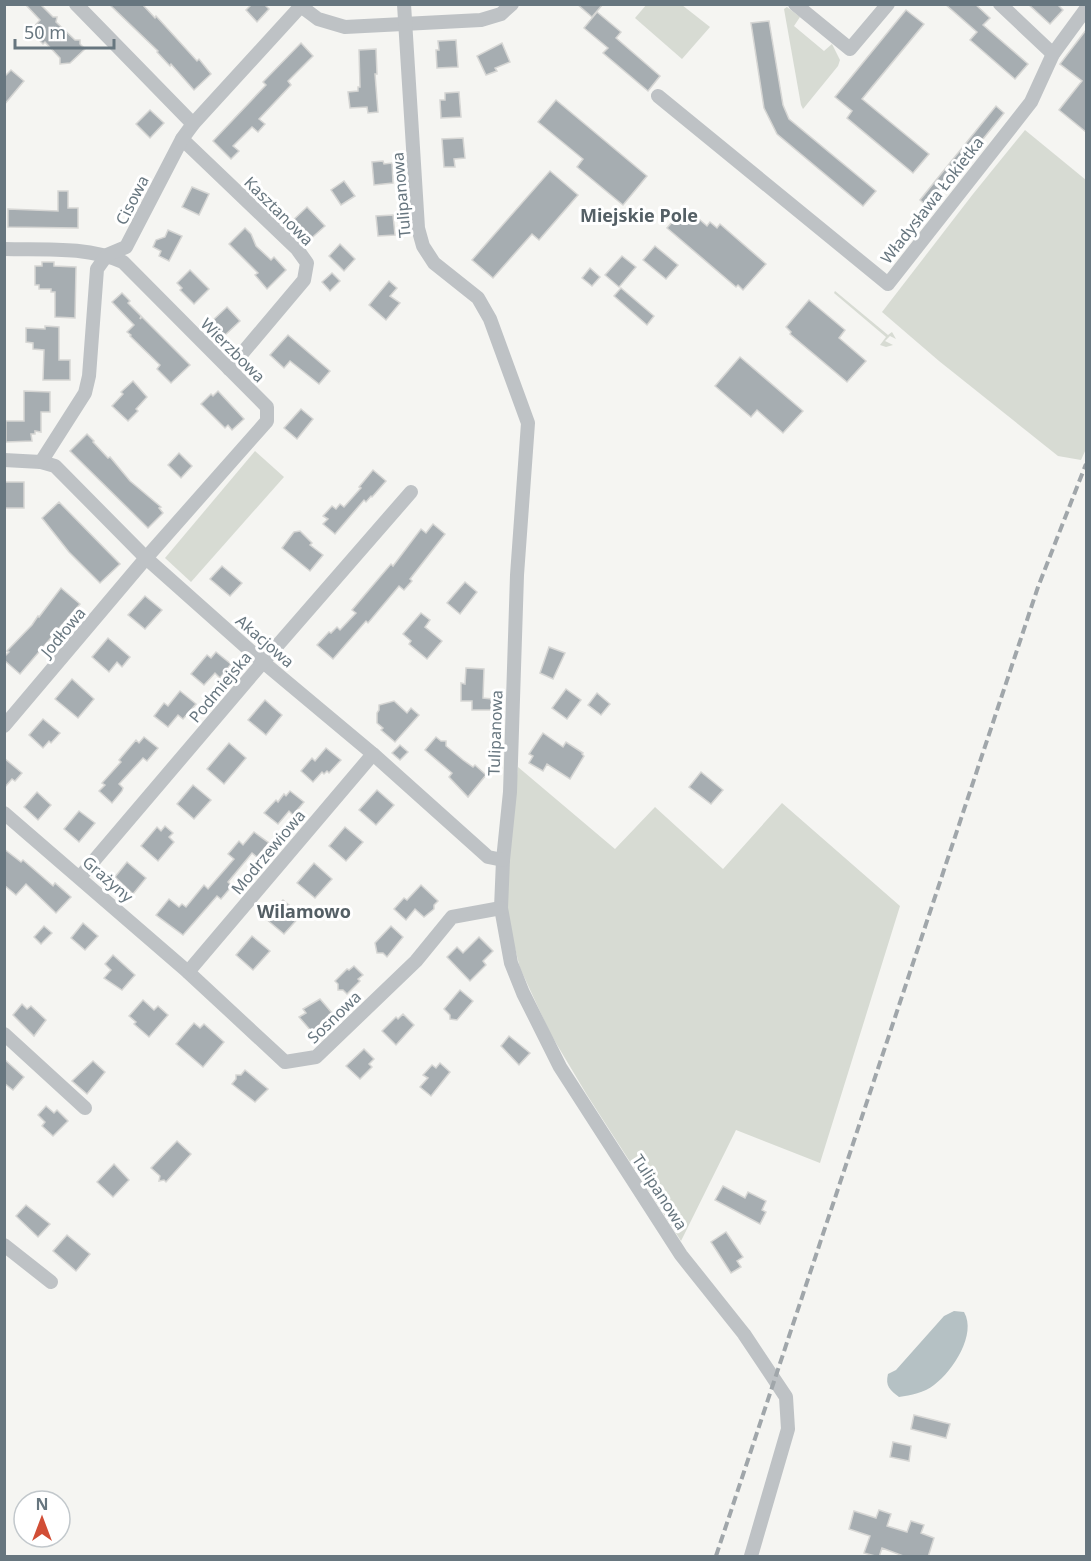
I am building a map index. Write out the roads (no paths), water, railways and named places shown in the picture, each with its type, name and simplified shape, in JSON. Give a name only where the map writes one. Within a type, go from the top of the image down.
[{"type":"street","points":[[76,4],[193,124]]},
{"type":"street","points":[[404,4],[405,25]]},
{"type":"street","points":[[299,6],[318,19],[345,27],[481,20],[501,14],[512,4]]},
{"type":"street","points":[[795,4],[850,49],[888,4]]},
{"type":"street","points":[[1000,4],[1053,54]]},
{"type":"street","name":"Cisowa","points":[[107,255],[126,247],[182,139],[193,124],[299,6]]},
{"type":"street","name":"Władysława Łokietka","points":[[657,96],[888,284],[1031,102],[1053,54],[1086,9]]},
{"type":"street","name":"Tulipanowa","points":[[405,25],[418,228],[423,246],[434,263],[478,298],[490,319],[528,423],[517,575],[510,792],[501,908],[511,963],[522,993],[560,1067],[681,1255],[744,1334],[786,1397],[788,1429],[751,1557]]},
{"type":"street","name":"Kasztanowa","points":[[182,139],[297,249],[307,263],[304,280],[229,369]]},
{"type":"street","name":"Wierzbowa","points":[[4,249],[75,250],[107,255],[123,262],[267,407],[267,422],[146,558]]},
{"type":"street","points":[[41,462],[85,393],[89,376],[97,269],[107,255]]},
{"type":"street","name":"Akacjowa","points":[[4,460],[41,462],[56,466],[146,558],[263,662],[373,754],[489,857],[503,860]]},
{"type":"street","name":"Podmiejska","points":[[80,877],[411,492]]},
{"type":"street","name":"Jodłowa","points":[[4,726],[146,558]]},
{"type":"street","name":"Modrzewiowa","points":[[188,972],[373,754]]},
{"type":"street","name":"Grażyny","points":[[4,813],[188,972]]},
{"type":"street","name":"Sosnowa","points":[[188,972],[285,1062],[316,1057],[416,961],[452,917],[501,908]]},
{"type":"street","points":[[4,1034],[85,1108]]},
{"type":"street","points":[[4,1245],[51,1282]]},
{"type":"railway","points":[[716,1556],[1038,587],[1086,464]]},
{"type":"district","name":"Miejskie Pole","points":[[639,216]]},
{"type":"district","name":"Wilamowo","points":[[304,912]]}]
